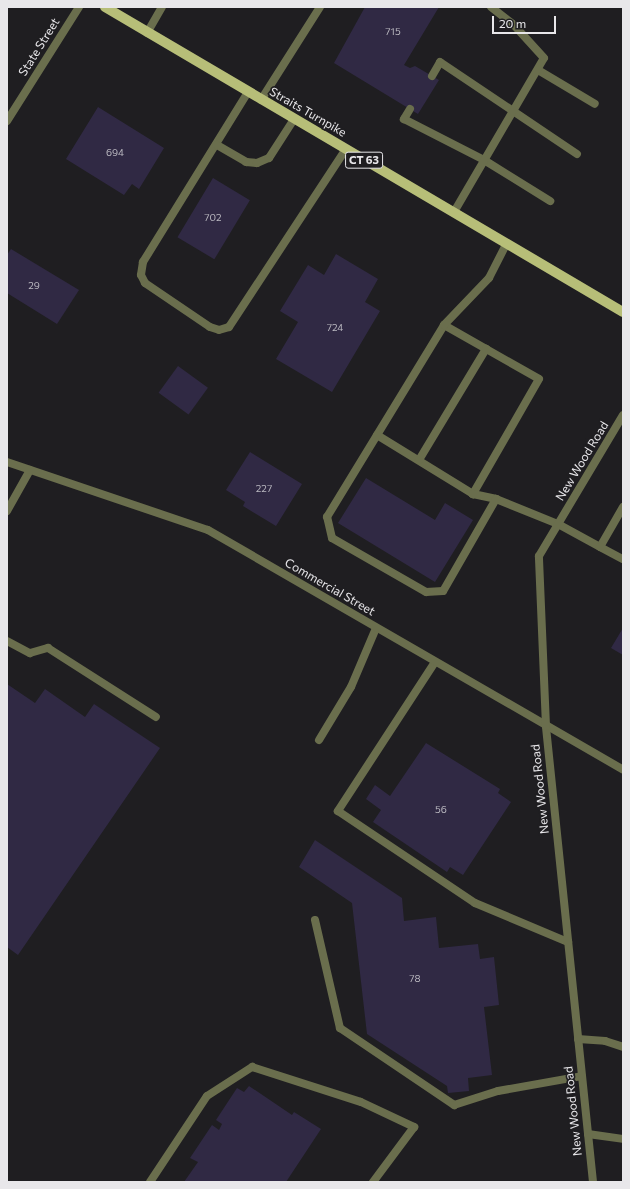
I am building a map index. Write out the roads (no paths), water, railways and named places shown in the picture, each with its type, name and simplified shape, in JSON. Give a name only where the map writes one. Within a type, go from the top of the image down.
[{"type":"main road","name":"Straits Turnpike","points":[[105,7],[623,312]]},
{"type":"street","name":"State Street","points":[[7,121],[79,7]]},
{"type":"street","points":[[147,33],[162,7]]},
{"type":"street","points":[[261,100],[320,7]]},
{"type":"street","points":[[454,212],[544,58],[514,25],[491,7]]},
{"type":"street","points":[[432,76],[440,62],[577,154]]},
{"type":"street","points":[[538,70],[595,104]]},
{"type":"street","points":[[248,92],[217,145],[143,262],[141,275],[152,288],[210,327],[219,330],[229,327],[346,149]]},
{"type":"street","points":[[410,109],[404,119],[420,129],[484,160],[550,201]]},
{"type":"street","points":[[217,145],[246,162],[257,163],[269,158],[294,118]]},
{"type":"street","points":[[496,499],[443,590],[426,592],[332,538],[327,517],[444,325],[489,278],[507,243]]},
{"type":"street","points":[[444,325],[539,379],[473,494]]},
{"type":"street","points":[[419,460],[486,349]]},
{"type":"street","name":"New Wood Road","points":[[593,1182],[546,726],[539,556],[620,428],[623,415]]},
{"type":"street","points":[[377,435],[473,494],[496,499],[558,524],[623,559]]},
{"type":"street","name":"Commercial Street","points":[[7,462],[208,530],[623,770]]},
{"type":"street","points":[[7,511],[30,470]]},
{"type":"street","points":[[600,547],[623,507]]},
{"type":"street","points":[[319,740],[351,687],[376,628]]},
{"type":"street","points":[[7,641],[30,653],[48,648],[156,717]]},
{"type":"street","points":[[435,662],[338,811],[475,903],[568,942]]},
{"type":"street","points":[[315,920],[340,1028],[454,1105],[498,1091],[582,1076]]},
{"type":"street","points":[[578,1039],[605,1041],[623,1047]]},
{"type":"street","points":[[150,1182],[207,1096],[252,1067],[361,1102],[414,1127],[373,1182]]},
{"type":"street","points":[[588,1134],[623,1139]]}]
